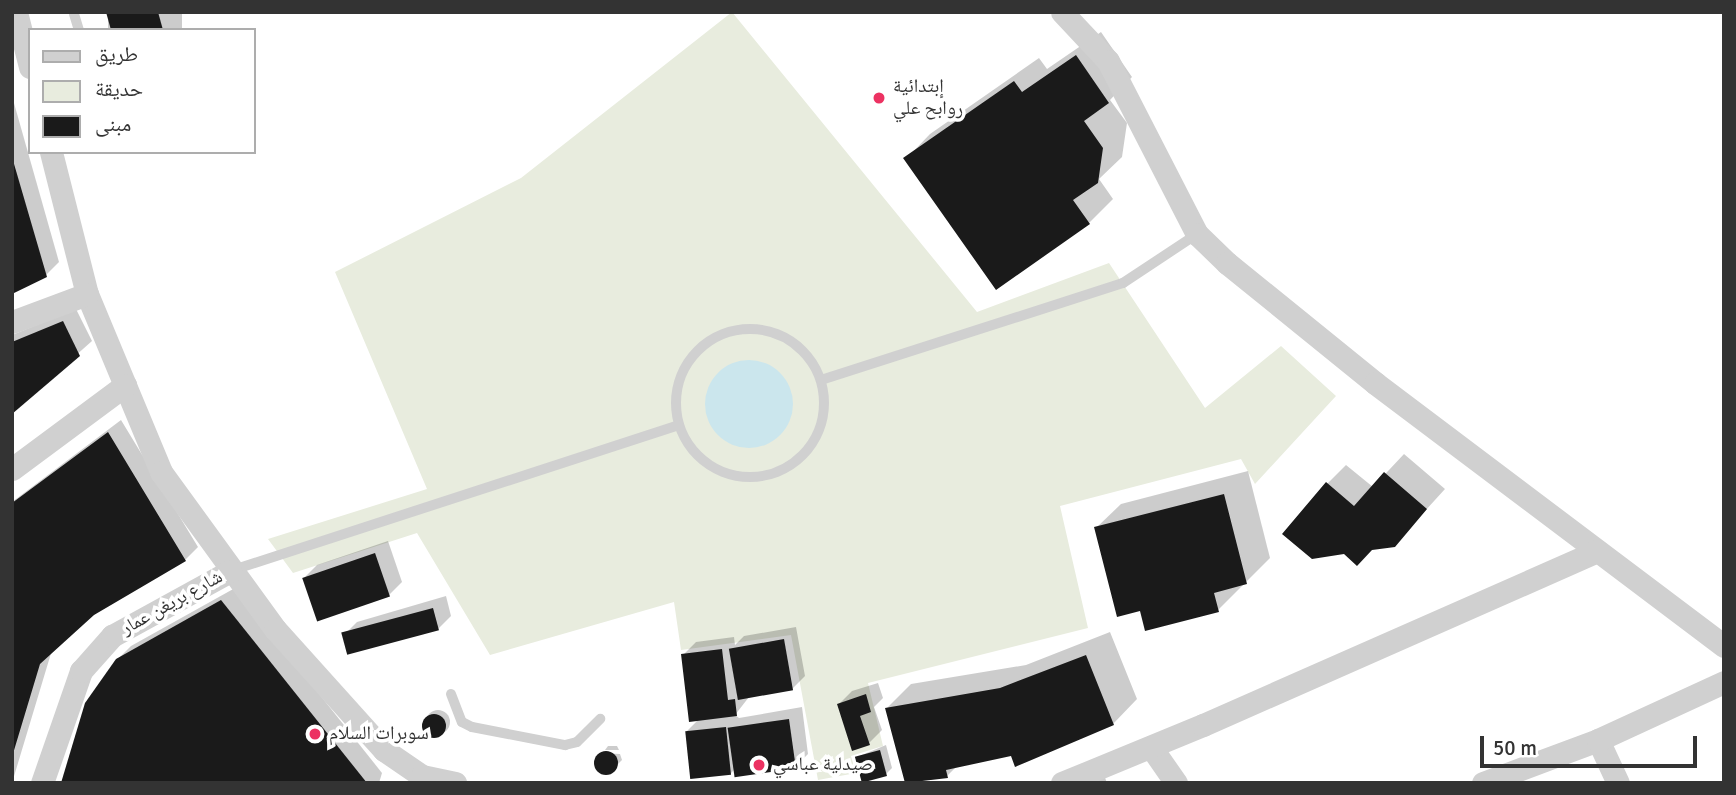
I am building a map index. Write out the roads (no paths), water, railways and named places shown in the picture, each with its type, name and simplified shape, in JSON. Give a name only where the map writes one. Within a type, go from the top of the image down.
[{"type":"street","points":[[16,12],[28,59]]},
{"type":"street","points":[[1062,12],[1108,61],[1197,234],[1375,383],[1724,646]]},
{"type":"street","points":[[52,154],[88,294],[161,472],[230,571],[275,629],[384,750],[421,779],[455,783]]},
{"type":"street","points":[[12,322],[88,294]]},
{"type":"street","points":[[12,469],[125,385]]},
{"type":"street","points":[[1062,783],[1151,747],[1597,551]]},
{"type":"street","name":"شارع بريغن عمار","points":[[42,783],[81,671],[112,636],[230,571]]},
{"type":"street","points":[[1483,783],[1598,740],[1724,682]]},
{"type":"street","points":[[1598,740],[1618,783]]},
{"type":"street","points":[[1151,747],[1175,783]]},
{"type":"lane","points":[[821,380],[1123,283],[1197,234]]},
{"type":"lane","points":[[766,330],[790,340],[810,357],[821,380],[826,405],[820,430],[807,452],[788,468],[766,477],[742,478],[719,471],[699,458],[679,425],[676,392],[684,369],[698,349],[726,333],[766,330]]},
{"type":"lane","points":[[230,571],[679,425]]},
{"type":"lane","points":[[451,694],[462,722],[472,727],[565,745],[577,742],[600,719]]},
{"type":"water","points":[[749,360],[774,367],[786,379],[793,404],[786,429],[774,441],[749,448],[724,441],[712,429],[705,404],[712,379],[724,367]]},
{"type":"place","name":"إبتدائية روابح علي","points":[[879,98]]},
{"type":"place","name":"سوبرات السلام","points":[[315,734]]},
{"type":"place","name":"صيدلية عباسي","points":[[759,765]]}]
